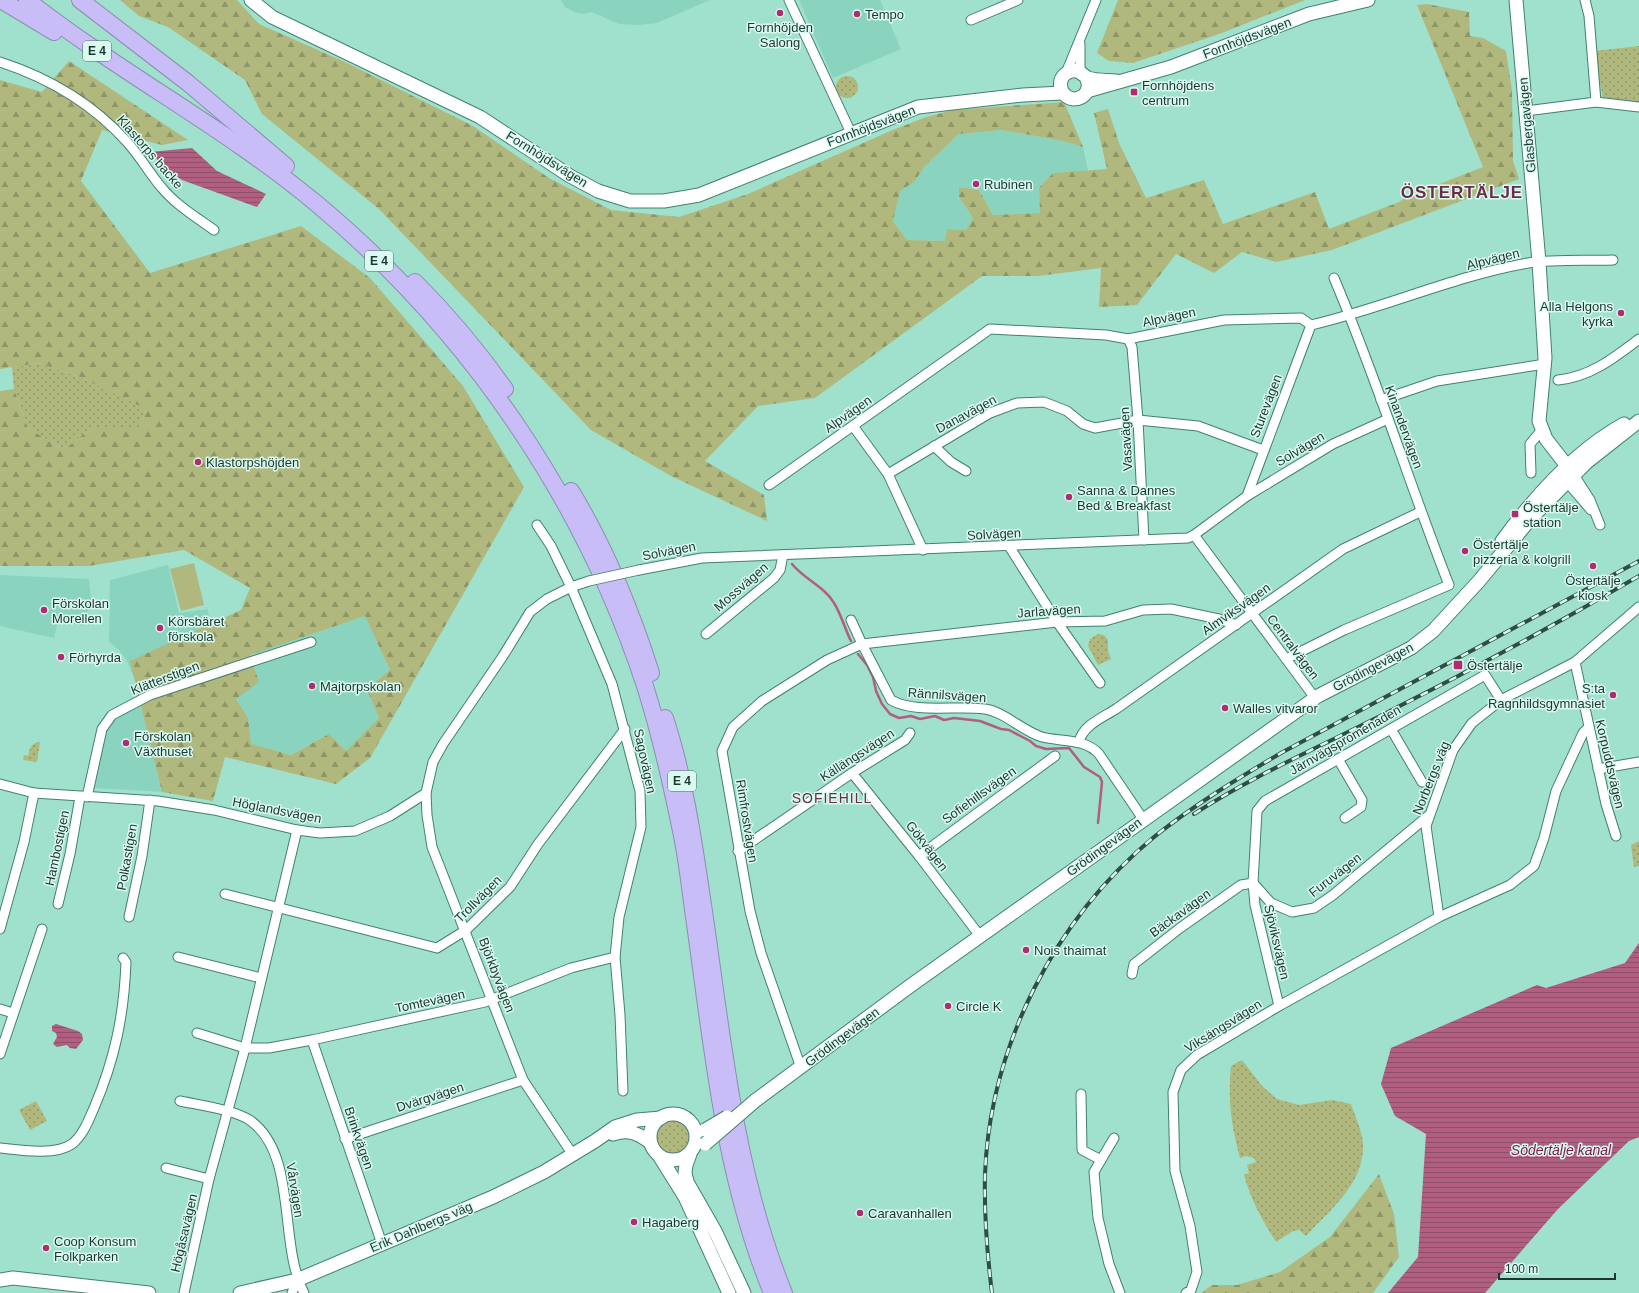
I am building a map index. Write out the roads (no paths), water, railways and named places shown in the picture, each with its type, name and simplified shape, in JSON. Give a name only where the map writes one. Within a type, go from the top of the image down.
[{"type":"highway","points":[[1,0],[78,47],[169,99]]},
{"type":"highway","name":"E 4","points":[[27,0],[82,41],[264,164],[316,204],[370,252],[421,304],[475,366],[520,429],[563,498],[590,551],[626,635],[662,744],[682,836],[723,1118],[739,1194],[759,1261],[772,1293]]},
{"type":"highway","name":"E 4","points":[[45,0],[88,32],[269,154],[322,195],[378,244],[431,298],[486,363],[531,425],[572,494],[603,551],[641,642],[672,739],[693,832],[734,1112],[751,1192],[770,1259],[784,1293]]},
{"type":"highway","points":[[80,0],[188,83],[269,154]]},
{"type":"street","name":"Fornhöjdsvägen","points":[[251,0],[272,17],[480,117],[570,176],[591,187],[630,201],[664,201],[699,195],[918,107],[1062,92],[1068,98],[1082,98],[1087,91],[1171,68],[1309,14],[1368,0]]},
{"type":"street","points":[[789,0],[851,133]]},
{"type":"street","points":[[971,20],[1018,0]]},
{"type":"street","points":[[1062,92],[1060,88],[1064,76],[1096,0]]},
{"type":"street","name":"Glasbergavägen","points":[[1516,0],[1539,262],[1545,364],[1538,413],[1543,435]]},
{"type":"street","points":[[1585,0],[1589,16],[1596,102]]},
{"type":"street","points":[[1081,35],[1083,74],[1089,85],[1087,91]]},
{"type":"street","name":"Klastorps backe","points":[[0,62],[42,78],[66,91],[93,109],[128,143],[162,188],[182,207],[214,230]]},
{"type":"street","name":"Fornhöjdsvägen","points":[[1023,95],[1072,71],[1102,80],[1126,81]]},
{"type":"street","points":[[1526,111],[1596,102],[1639,107]]},
{"type":"street","name":"Alpvägen","points":[[769,485],[990,329],[1106,335],[1128,339],[1224,320],[1301,318],[1311,325],[1350,316],[1424,291],[1500,269],[1539,262],[1613,260]]},
{"type":"street","name":"Kinandervägen","points":[[1286,659],[1344,630],[1449,585],[1420,512],[1350,316],[1334,278]]},
{"type":"street","name":"Sturevägen","points":[[1247,496],[1311,325]]},
{"type":"street","name":"Vasavägen","points":[[1128,339],[1132,347],[1138,420],[1144,540]]},
{"type":"street","points":[[1558,380],[1574,378],[1607,362],[1639,339]]},
{"type":"street","points":[[1381,400],[1437,381],[1545,364]]},
{"type":"street","name":"Danavägen","points":[[888,474],[990,413],[1017,403],[1044,402],[1067,411],[1083,424],[1095,428],[1138,420],[1198,426],[1263,450]]},
{"type":"street","points":[[1567,474],[1606,434],[1639,416]]},
{"type":"street","name":"Solvägen","points":[[571,586],[639,570],[702,558],[1188,538],[1247,496],[1333,444],[1388,419]]},
{"type":"street","points":[[1567,474],[1598,453],[1639,421]]},
{"type":"street","points":[[853,426],[888,474],[923,550]]},
{"type":"street","points":[[1531,473],[1530,444],[1543,435],[1567,474],[1590,500],[1594,514],[1600,525]]},
{"type":"street","name":"Danavägen","points":[[934,446],[951,462],[966,472]]},
{"type":"street","name":"Grödingevägen","points":[[660,1157],[667,1160],[678,1161],[705,1144],[756,1100],[980,936],[1315,698],[1411,648],[1433,631],[1457,605],[1567,474]]},
{"type":"street","name":"Almviksvägen","points":[[1079,742],[1080,736],[1087,727],[1116,709],[1343,549],[1420,512]]},
{"type":"street","name":"Sagovägen","points":[[537,525],[551,546],[571,586],[612,684],[625,728],[640,791],[641,827],[619,917],[615,957],[620,1015],[623,1090]]},
{"type":"street","name":"Centralvägen","points":[[1194,535],[1315,698]]},
{"type":"street","points":[[1009,546],[1057,622],[1100,683]]},
{"type":"street","name":"Mossvägen","points":[[706,634],[774,578],[780,570],[783,555]]},
{"type":"street","points":[[426,793],[433,762],[443,744],[503,656],[530,612],[547,599],[571,586]]},
{"type":"street","points":[[1575,662],[1639,607]]},
{"type":"street","name":"Jarlavägen","points":[[862,644],[1057,622],[1105,621],[1143,610],[1171,609],[1220,619],[1236,625]]},
{"type":"street","name":"Rännilsvägen","points":[[851,620],[891,700],[900,705],[986,709],[1041,736],[1079,742],[1091,747],[1099,754],[1143,820]]},
{"type":"street","name":"Klätterstigen","points":[[84,797],[102,730],[112,715],[150,695],[311,642]]},
{"type":"street","name":"Rimfrostvägen","points":[[801,1068],[761,952],[750,911],[738,851],[722,751],[733,727],[762,701],[827,660],[862,644]]},
{"type":"street","name":"Norbergs väg","points":[[1439,917],[1426,826],[1428,816],[1454,750],[1472,723],[1501,700],[1575,662]]},
{"type":"street","name":"Korpuddsvägen","points":[[1575,662],[1588,728],[1611,824],[1616,836]]},
{"type":"street","name":"Järnvägspromenaden","points":[[1253,883],[1257,811],[1265,801],[1485,675],[1501,700]]},
{"type":"street","name":"Trollvägen","points":[[278,907],[437,948],[466,930],[510,887],[538,844],[625,728]]},
{"type":"street","name":"Viksängsvägen","points":[[1186,1293],[1191,1290],[1197,1272],[1190,1226],[1175,1171],[1173,1092],[1181,1070],[1197,1055],[1279,1006],[1439,917],[1510,885],[1534,866],[1544,838],[1556,791],[1583,734],[1588,728]]},
{"type":"street","points":[[1391,729],[1422,782]]},
{"type":"street","name":"Källängsvägen","points":[[738,851],[852,773],[905,740],[910,733]]},
{"type":"street","name":"Sofiehillsvägen","points":[[920,856],[1055,756]]},
{"type":"street","points":[[1338,759],[1362,800],[1360,807],[1345,818]]},
{"type":"street","points":[[1598,769],[1639,762]]},
{"type":"street","name":"Gökvägen","points":[[852,773],[920,856],[980,936]]},
{"type":"street","name":"Höglandsvägen","points":[[0,784],[34,793],[150,800],[214,810],[297,830],[320,833],[355,831],[390,816],[426,793]]},
{"type":"street","points":[[0,929],[24,842],[34,793]]},
{"type":"street","name":"Björkbyvägen","points":[[426,793],[427,815],[432,847],[466,930],[523,1080],[572,1155]]},
{"type":"street","name":"Hambostigen","points":[[58,904],[84,797]]},
{"type":"street","name":"Polkastigen","points":[[129,917],[142,856],[150,800]]},
{"type":"street","name":"Furuvägen","points":[[1253,883],[1271,903],[1292,912],[1314,908],[1333,895],[1428,816]]},
{"type":"street","name":"Högåsavägen","points":[[184,1293],[209,1179],[245,1048],[297,830]]},
{"type":"street","name":"Bäckavägen","points":[[1132,974],[1134,964],[1180,928],[1241,885],[1253,883]]},
{"type":"street","name":"Sjöviksvägen","points":[[1253,883],[1254,905],[1279,1006]]},
{"type":"street","points":[[225,894],[278,907]]},
{"type":"street","points":[[0,1054],[42,929]]},
{"type":"street","points":[[178,957],[262,978]]},
{"type":"street","name":"Tomtevägen","points":[[245,1048],[269,1048],[312,1040],[492,999],[572,968],[615,957]]},
{"type":"street","points":[[0,1148],[48,1151],[71,1145],[89,1120],[106,1081],[119,1035],[125,1000],[126,962],[123,958]]},
{"type":"street","points":[[0,1009],[13,1013]]},
{"type":"street","points":[[197,1033],[245,1048]]},
{"type":"street","name":"Brinkvägen","points":[[312,1040],[382,1244]]},
{"type":"street","name":"Dvärgvägen","points":[[345,1139],[523,1080]]},
{"type":"street","points":[[1081,1094],[1082,1150],[1100,1160]]},
{"type":"street","name":"Grödingevägen","points":[[700,1129],[756,1100]]},
{"type":"street","points":[[180,1101],[228,1112]]},
{"type":"street","name":"Vårvägen","points":[[228,1112],[250,1121],[265,1136],[278,1160],[284,1196],[288,1239],[297,1280],[304,1293]]},
{"type":"street","points":[[668,1114],[679,1114],[687,1118],[700,1129],[696,1143],[686,1165],[687,1182],[715,1231],[742,1289],[726,1292],[685,1197],[660,1157],[653,1150],[650,1142],[650,1132],[654,1124],[668,1114]]},
{"type":"street","name":"Erik Dahlbergs väg","points":[[240,1293],[297,1280],[493,1197],[544,1172],[615,1127],[637,1120],[661,1118]]},
{"type":"street","name":"Erik Dahlbergs väg","points":[[595,1141],[623,1131],[635,1133],[650,1142]]},
{"type":"street","points":[[1114,1138],[1094,1172],[1098,1218],[1109,1264],[1120,1293]]},
{"type":"street","name":"Högåsavägen","points":[[166,1168],[209,1179]]},
{"type":"street","points":[[0,1280],[13,1278],[149,1293]]},
{"type":"street","points":[[292,1293],[297,1280]]},
{"type":"water","points":[[192,148],[217,171],[266,194],[257,207],[182,180],[164,167],[150,152]]},
{"type":"water","name":"Södertälje kanal","points":[[1639,943],[1639,1137],[1629,1141],[1558,1209],[1485,1293],[1388,1293],[1418,1257],[1426,1134],[1395,1116],[1381,1084],[1391,1048],[1537,985],[1546,988],[1625,963]]},
{"type":"water","points":[[56,1024],[78,1031],[82,1034],[83,1040],[76,1049],[70,1048],[67,1045],[57,1047],[53,1044],[57,1037],[56,1033],[52,1031],[52,1026]]},
{"type":"waterway","points":[[792,564],[830,597],[839,612],[851,641]]},
{"type":"waterway","points":[[858,654],[867,665],[873,677],[876,691],[882,704],[890,714],[899,718],[911,716],[920,719],[935,716],[944,720],[954,718],[980,721],[1001,729],[1009,730],[1030,741],[1036,746],[1046,749],[1069,748],[1084,767],[1100,777],[1102,782],[1098,823]]},
{"type":"railway","points":[[992,1293],[986,1234],[985,1174],[990,1126],[1000,1079],[1015,1033],[1034,988],[1058,946],[1087,906],[1119,870],[1154,837],[1200,803],[1281,753],[1639,561]]},
{"type":"railway","points":[[1194,814],[1264,774],[1416,698],[1544,630],[1639,576]]},
{"type":"place","name":"Fornhöjden Salong","points":[[780,13]]},
{"type":"place","name":"Tempo","points":[[857,14]]},
{"type":"place","name":"Fornhöjdens centrum","points":[[1134,92]]},
{"type":"place","name":"Rubinen","points":[[976,184]]},
{"type":"place","name":"Alla Helgons kyrka","points":[[1621,313]]},
{"type":"place","name":"Klastorpshöjden","points":[[198,462]]},
{"type":"place","name":"Sanna & Dannes Bed & Breakfast","points":[[1069,497]]},
{"type":"place","name":"Östertälje station","points":[[1515,514]]},
{"type":"place","name":"Östertälje pizzeria & kolgrill","points":[[1465,551]]},
{"type":"place","name":"Östertälje kiosk","points":[[1593,566]]},
{"type":"place","name":"Förskolan Morellen","points":[[44,610]]},
{"type":"place","name":"Körsbäret förskola","points":[[160,628]]},
{"type":"place","name":"Förhyrda","points":[[61,657]]},
{"type":"place","name":"Östertälje","points":[[1458,665]]},
{"type":"place","name":"Majtorpskolan","points":[[312,686]]},
{"type":"place","name":"S:ta Ragnhildsgymnasiet","points":[[1613,695]]},
{"type":"place","name":"Walles vitvaror","points":[[1225,708]]},
{"type":"place","name":"Förskolan Växthuset","points":[[126,743]]},
{"type":"place","name":"Nois thaimat","points":[[1026,950]]},
{"type":"place","name":"Circle K","points":[[948,1006]]},
{"type":"place","name":"Caravanhallen","points":[[860,1213]]},
{"type":"place","name":"Hagaberg","points":[[634,1222]]},
{"type":"place","name":"Coop Konsum Folkparken","points":[[46,1248]]},
{"type":"district","name":"ÖSTERTÄLJE","points":[[1462,192]]},
{"type":"district","name":"SOFIEHILL","points":[[832,798]]}]
